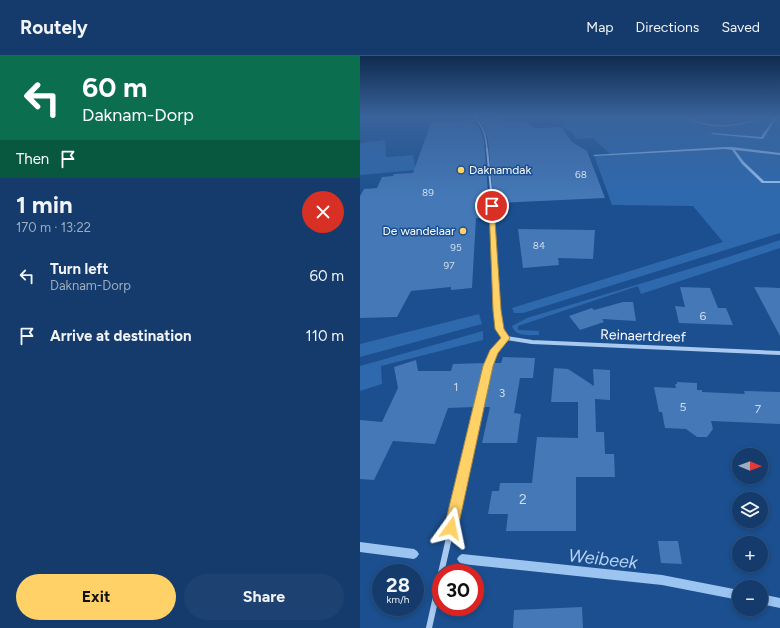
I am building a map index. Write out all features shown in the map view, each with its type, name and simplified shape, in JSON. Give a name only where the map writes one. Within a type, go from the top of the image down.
[{"type":"street","points":[[443,564],[488,366],[494,352],[506,338],[499,329],[497,310],[492,206],[487,144]]},
{"type":"street","name":"Reinaertdreef","points":[[506,338],[532,342],[780,353]]},
{"type":"street","points":[[429,628],[432,614]]},
{"type":"shaded area","points":[[360,144],[385,144],[386,157],[413,155],[416,170],[360,175]]},
{"type":"shaded area","points":[[599,144],[780,144],[780,233],[523,313],[514,313],[512,308],[723,242],[693,206],[612,205],[594,155],[610,154]]},
{"type":"shaded area","points":[[780,240],[780,248],[641,294],[638,286],[518,326],[518,330],[539,331],[539,335],[519,334],[512,326],[527,318]]},
{"type":"shaded area","points":[[479,314],[482,324],[360,357],[360,344]]},
{"type":"shaded area","points":[[483,331],[483,340],[381,366],[382,384],[360,391],[360,366]]},
{"type":"building","points":[[424,144],[484,144],[490,218],[476,218],[472,288],[451,290],[451,287],[411,291],[397,317],[360,318],[360,196],[364,189],[377,188],[382,177],[393,176],[394,174],[413,173]]},
{"type":"building","points":[[488,144],[575,144],[587,151],[605,198],[498,203],[498,218],[495,218]]},
{"type":"building","points":[[518,229],[595,230],[593,259],[558,258],[559,265],[523,268]]},
{"type":"building","points":[[680,287],[710,288],[718,308],[726,308],[733,325],[679,323],[675,306],[685,307]]},
{"type":"building","points":[[754,287],[780,288],[780,336]]},
{"type":"building","points":[[623,302],[633,302],[636,321],[602,319],[604,322],[580,330],[569,316],[592,308],[594,310]]},
{"type":"building","points":[[503,357],[535,358],[533,378],[520,378],[514,413],[521,414],[517,443],[482,443],[490,407],[483,407],[490,375],[493,363],[501,363]]},
{"type":"building","points":[[416,360],[418,371],[451,371],[453,364],[486,363],[475,407],[448,408],[435,444],[393,441],[374,480],[360,479],[360,420],[382,422],[398,388],[394,367]]},
{"type":"building","points":[[554,368],[568,369],[594,386],[593,369],[610,370],[610,400],[595,399],[596,432],[604,432],[605,454],[614,454],[615,477],[576,477],[576,531],[506,531],[508,514],[488,514],[492,491],[499,491],[500,483],[532,483],[537,437],[578,438],[578,402],[551,402]]},
{"type":"building","points":[[677,382],[697,383],[697,390],[702,390],[702,392],[745,394],[744,391],[780,392],[780,424],[711,421],[713,429],[707,437],[697,437],[686,429],[665,428],[662,412],[659,412],[654,387],[676,388],[675,384],[677,384]]},
{"type":"building","points":[[658,541],[678,541],[682,564],[661,563]]},
{"type":"building","points":[[582,607],[583,628],[513,628],[514,610]]},
{"type":"waterway","points":[[594,155],[733,149]]},
{"type":"waterway","points":[[733,149],[780,154]]},
{"type":"waterway","points":[[733,149],[743,163],[763,182],[780,182]]},
{"type":"waterway","name":"Weibeek","points":[[360,547],[414,554]]},
{"type":"waterway","name":"Weibeek","points":[[462,559],[662,580],[732,594]]},
{"type":"waterway","name":"Weibeek","points":[[768,600],[780,603]]},
{"type":"place","name":"Daknamdak","points":[[461,170]]},
{"type":"place","name":"De wandelaar","points":[[463,231]]},
{"type":"route","points":[[451,528],[488,366],[494,352],[506,338],[499,329],[492,206]]}]
